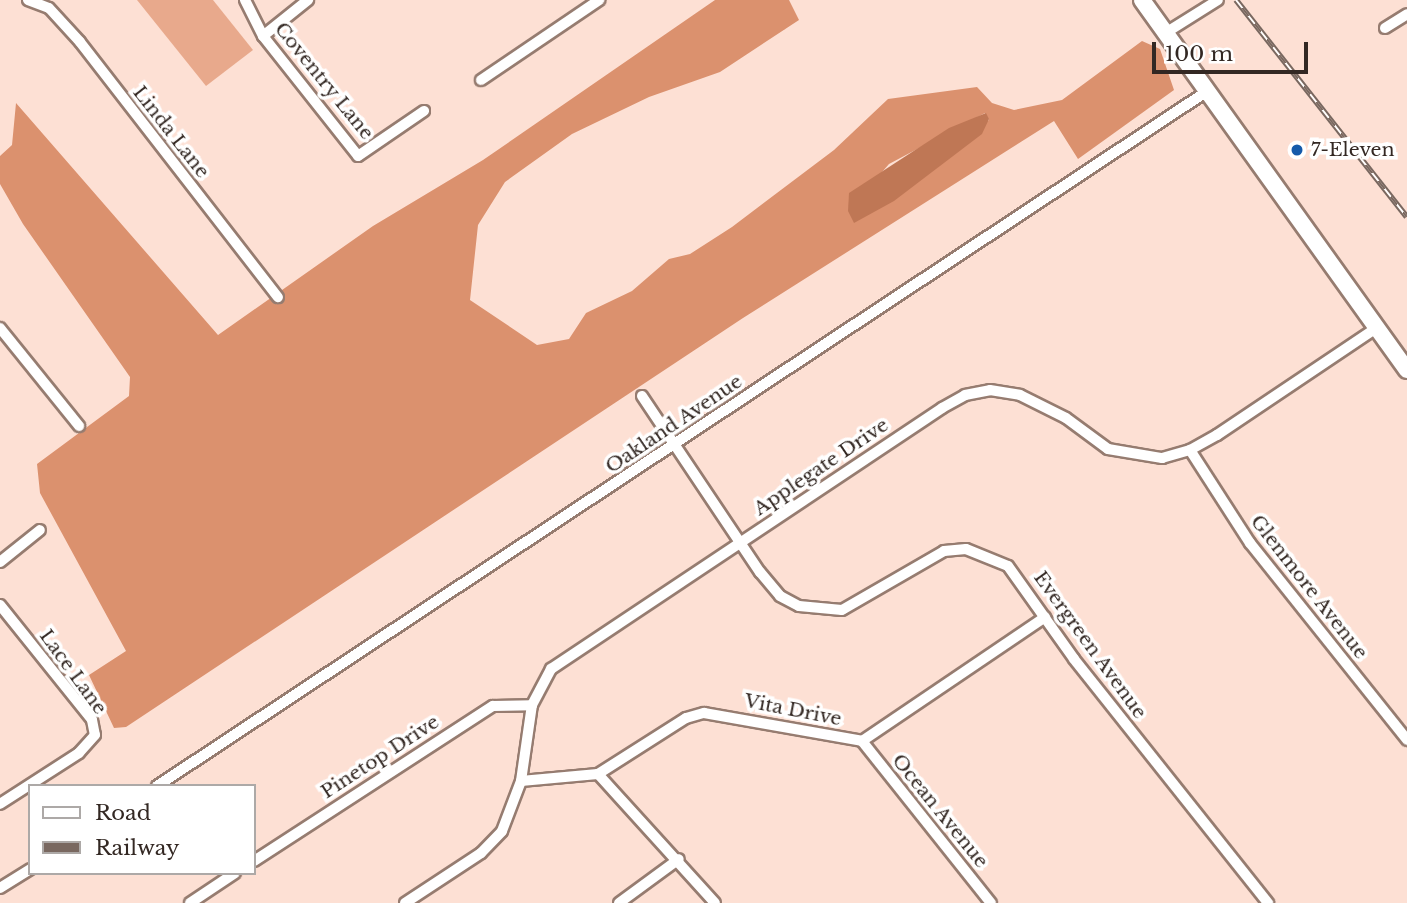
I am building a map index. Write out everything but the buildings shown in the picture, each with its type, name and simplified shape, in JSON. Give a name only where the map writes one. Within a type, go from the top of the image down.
[{"type":"main road","points":[[1142,0],[1407,370]]},
{"type":"street","name":"Linda Lane","points":[[28,0],[48,8],[80,42],[278,297]]},
{"type":"street","name":"Coventry Lane","points":[[245,0],[263,36],[358,156],[425,111]]},
{"type":"street","points":[[263,36],[308,0]]},
{"type":"street","points":[[481,80],[599,0]]},
{"type":"street","points":[[1167,32],[1217,0]]},
{"type":"street","points":[[1385,28],[1407,14]]},
{"type":"street","name":"Oakland Avenue","points":[[160,784],[1209,90]]},
{"type":"street","name":"Applegate Drive","points":[[405,903],[488,845],[502,831],[521,781],[532,705],[551,670],[573,652],[965,395],[990,390],[1020,395],[1066,418],[1108,449],[1135,457],[1162,458],[1190,450],[1378,327]]},
{"type":"street","points":[[0,328],[79,426]]},
{"type":"street","name":"Evergreen Avenue","points":[[642,396],[739,543],[780,596],[820,611],[842,610],[862,601],[944,551],[966,549],[988,554],[1008,566],[1268,903]]},
{"type":"street","name":"Glenmore Avenue","points":[[1190,450],[1250,543],[1407,740]]},
{"type":"street","points":[[0,562],[40,530]]},
{"type":"street","name":"Lace Lane","points":[[0,605],[92,720],[95,735],[79,753],[31,784]]},
{"type":"street","name":"Vita Drive","points":[[598,774],[686,718],[704,713],[862,741],[1045,617]]},
{"type":"street","name":"Pinetop Drive","points":[[256,860],[494,706],[532,705]]},
{"type":"street","name":"Ocean Avenue","points":[[862,741],[991,903]]},
{"type":"street","points":[[521,781],[598,774],[679,859],[715,903]]},
{"type":"street","name":"Lace Lane","points":[[0,804],[28,786]]},
{"type":"street","points":[[619,903],[679,859]]},
{"type":"street","points":[[0,888],[28,870]]},
{"type":"street","points":[[190,903],[232,875]]},
{"type":"shaded area","points":[[137,0],[213,0],[253,50],[206,86]]},
{"type":"shaded area","points":[[715,0],[789,0],[799,20],[720,72],[649,97],[572,134],[505,182],[478,225],[470,300],[537,345],[569,339],[586,313],[632,291],[669,259],[690,254],[732,227],[834,150],[888,99],[977,87],[992,103],[1014,110],[1062,100],[1142,41],[1160,49],[1174,90],[1078,159],[1054,121],[743,318],[126,727],[114,728],[89,675],[126,651],[40,493],[37,464],[129,396],[130,377],[23,224],[0,184],[0,156],[12,145],[16,103],[218,335],[373,226],[483,160]],"holes":[[[985,113],[989,120],[848,211],[889,164]]]},
{"type":"shaded area","points":[[986,113],[989,119],[982,134],[894,201],[854,223],[848,211],[849,193],[949,128]]},
{"type":"railway","points":[[1236,0],[1407,217]]},
{"type":"place","name":"7-Eleven","points":[[1297,150]]}]
